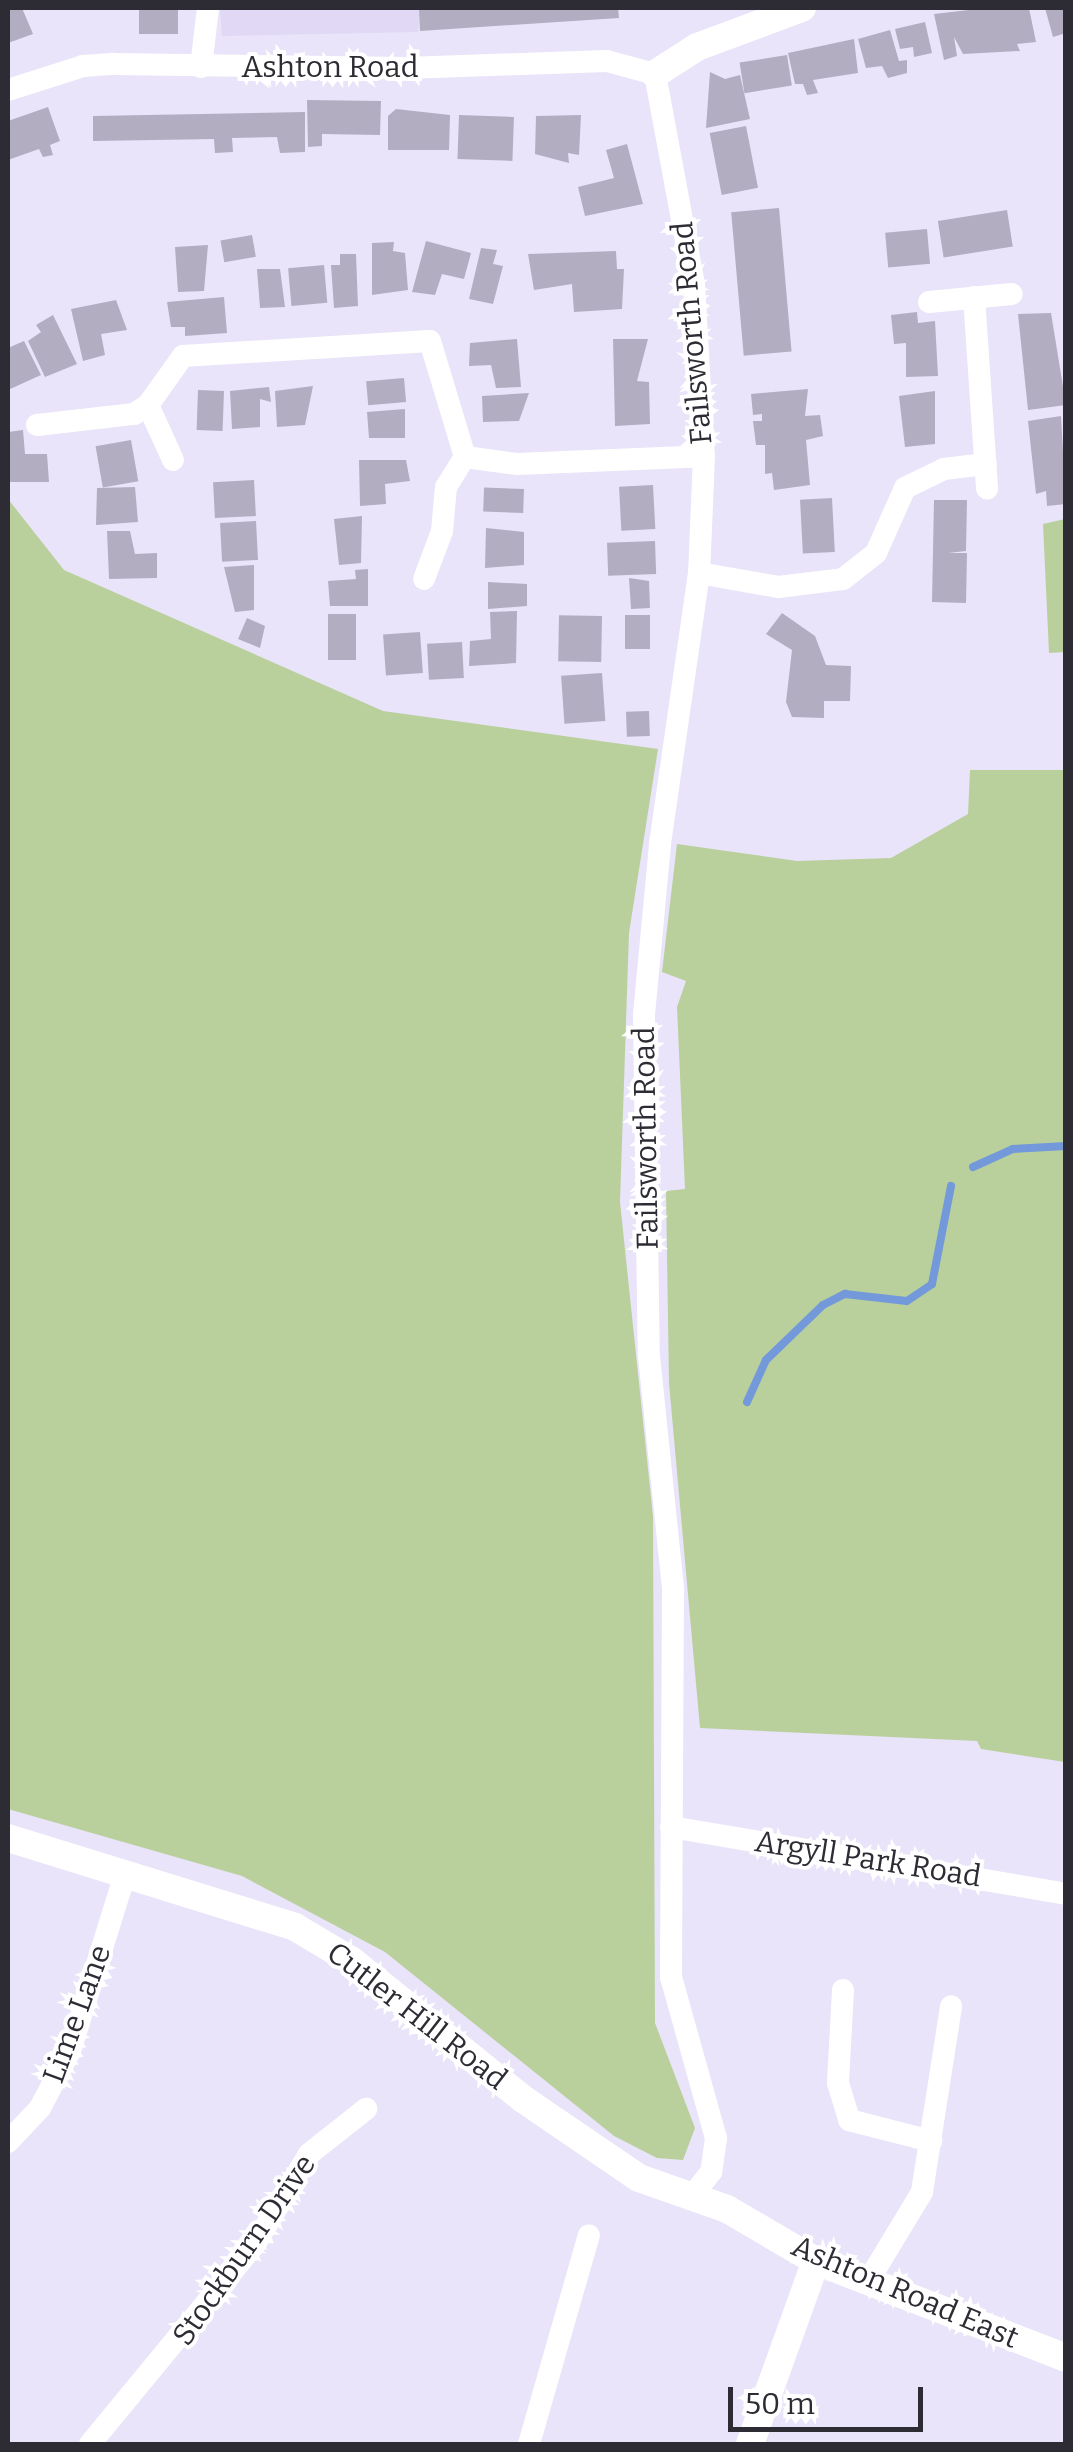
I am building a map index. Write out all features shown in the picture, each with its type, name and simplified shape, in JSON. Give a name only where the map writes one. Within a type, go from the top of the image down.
[{"type":"street","points":[[201,67],[208,8]]},
{"type":"street","points":[[655,74],[696,47],[802,8]]},
{"type":"street","name":"Ashton Road","points":[[8,90],[83,66],[607,62],[655,74]]},
{"type":"street","name":"Failsworth Road","points":[[655,74],[694,286],[704,456],[699,574],[660,845],[644,1014],[649,1356],[673,1590],[671,1977],[716,2138],[712,2172],[693,2195]]},
{"type":"street","points":[[929,302],[1012,294]]},
{"type":"street","points":[[974,297],[987,489]]},
{"type":"street","points":[[37,425],[134,414],[148,405],[183,356],[430,340],[464,457],[446,487],[442,531],[424,579]]},
{"type":"street","points":[[148,405],[173,460]]},
{"type":"street","points":[[464,457],[518,464],[704,456]]},
{"type":"street","points":[[699,574],[778,587],[843,580],[876,553],[905,488],[944,469],[986,464]]},
{"type":"street","name":"Argyll Park Road","points":[[670,1827],[1066,1894]]},
{"type":"street","name":"Cutler Hill Road","points":[[8,1838],[268,1917],[322,1941],[602,2155],[639,2178],[693,2195]]},
{"type":"street","name":"Lime Lane","points":[[10,2136],[40,2108],[70,2051],[125,1874]]},
{"type":"street","points":[[844,1990],[838,2082],[849,2120],[931,2141]]},
{"type":"street","points":[[870,2278],[922,2192],[951,2006]]},
{"type":"street","name":"Stockburn Drive","points":[[90,2444],[254,2244],[310,2154],[366,2109]]},
{"type":"street","name":"Ashton Road East","points":[[693,2195],[816,2261],[870,2278],[1066,2358]]},
{"type":"street","points":[[529,2444],[590,2235]]},
{"type":"street","points":[[750,2444],[816,2261]]},
{"type":"shaded area","points":[[220,8],[420,8],[418,32],[222,36]]},
{"type":"green space","points":[[8,499],[64,570],[383,711],[658,749],[629,933],[620,1202],[653,1516],[655,2023],[695,2128],[683,2160],[657,2158],[614,2136],[385,1952],[242,1876],[8,1809]]},
{"type":"green space","points":[[1065,519],[1065,652],[1049,653],[1043,524]]},
{"type":"green space","points":[[970,770],[1065,770],[1065,1762],[981,1749],[977,1741],[700,1728],[669,1383],[666,1191],[685,1189],[677,1007],[686,981],[662,972],[677,844],[797,861],[891,858],[968,814]]},
{"type":"building","points":[[8,8],[22,8],[33,34],[8,43]]},
{"type":"building","points":[[139,8],[178,8],[178,34],[139,34]]},
{"type":"building","points":[[419,8],[618,8],[619,18],[420,31]]},
{"type":"building","points":[[1029,8],[1036,42],[1017,44],[1020,51],[963,54],[954,37],[957,56],[944,60],[934,14]]},
{"type":"building","points":[[1045,8],[1066,8],[1066,33],[1053,37]]},
{"type":"building","points":[[925,22],[932,53],[914,57],[913,47],[900,49],[895,29]]},
{"type":"building","points":[[890,30],[899,61],[907,60],[907,73],[888,78],[882,66],[866,68],[858,39]]},
{"type":"building","points":[[854,39],[858,73],[813,80],[818,93],[807,95],[803,84],[795,84],[788,53]]},
{"type":"building","points":[[787,55],[792,86],[744,93],[740,63]]},
{"type":"building","points":[[710,72],[725,79],[740,75],[750,119],[706,128]]},
{"type":"building","points":[[307,100],[381,101],[380,135],[322,134],[322,146],[308,147]]},
{"type":"building","points":[[48,107],[60,141],[50,145],[53,155],[43,157],[39,149],[8,160],[8,121]]},
{"type":"building","points":[[396,109],[450,115],[449,150],[388,150],[388,116]]},
{"type":"building","points":[[305,112],[305,152],[280,153],[277,137],[232,138],[233,152],[215,153],[214,139],[93,141],[93,116]]},
{"type":"building","points":[[459,115],[514,117],[512,161],[457,159]]},
{"type":"building","points":[[581,115],[579,155],[568,153],[569,163],[535,154],[536,116]]},
{"type":"building","points":[[746,126],[758,188],[722,195],[710,133]]},
{"type":"building","points":[[627,144],[643,204],[585,216],[578,187],[614,178],[606,150]]},
{"type":"building","points":[[779,208],[792,351],[744,356],[731,212]]},
{"type":"building","points":[[1007,210],[1013,247],[944,257],[938,221]]},
{"type":"building","points":[[927,229],[930,264],[888,268],[885,233]]},
{"type":"building","points":[[252,235],[256,257],[224,262],[220,241]]},
{"type":"building","points":[[426,241],[471,253],[464,279],[442,274],[435,295],[412,292]]},
{"type":"building","points":[[394,242],[393,251],[405,253],[408,290],[372,295],[372,243]]},
{"type":"building","points":[[208,245],[204,291],[178,292],[175,247]]},
{"type":"building","points":[[481,248],[497,250],[493,264],[503,266],[493,304],[469,299]]},
{"type":"building","points":[[616,251],[617,269],[624,269],[622,309],[574,312],[572,284],[534,290],[528,254]]},
{"type":"building","points":[[340,254],[356,254],[358,306],[334,308],[331,265],[340,265]]},
{"type":"building","points":[[324,265],[327,303],[291,306],[288,268]]},
{"type":"building","points":[[257,269],[280,269],[285,307],[260,308]]},
{"type":"building","points":[[224,297],[227,333],[185,336],[185,327],[171,327],[167,302]]},
{"type":"building","points":[[116,300],[127,330],[101,334],[105,355],[83,361],[71,309]]},
{"type":"building","points":[[917,312],[918,323],[935,321],[938,376],[906,377],[906,343],[894,344],[891,315]]},
{"type":"building","points":[[1051,313],[1066,405],[1028,410],[1018,314]]},
{"type":"building","points":[[53,315],[77,364],[45,377],[28,341],[41,332],[36,325]]},
{"type":"building","points":[[517,339],[521,387],[496,388],[491,365],[469,366],[470,343]]},
{"type":"building","points":[[613,339],[648,339],[637,381],[649,382],[650,424],[615,426]]},
{"type":"building","points":[[24,341],[41,375],[8,390],[8,348]]},
{"type":"building","points":[[404,378],[406,402],[368,405],[366,381]]},
{"type":"building","points":[[313,386],[305,425],[277,427],[275,391]]},
{"type":"building","points":[[269,387],[271,402],[260,399],[260,427],[232,429],[230,391]]},
{"type":"building","points":[[808,389],[805,416],[820,415],[823,436],[806,440],[810,485],[774,490],[772,473],[765,474],[765,445],[756,445],[753,421],[762,421],[762,414],[753,415],[751,394]]},
{"type":"building","points":[[198,390],[224,391],[223,431],[197,430]]},
{"type":"building","points":[[935,391],[935,444],[905,447],[899,396]]},
{"type":"building","points":[[529,393],[519,421],[483,422],[482,396]]},
{"type":"building","points":[[405,409],[405,438],[369,438],[367,412]]},
{"type":"building","points":[[1061,416],[1066,504],[1047,506],[1046,491],[1036,494],[1028,421]]},
{"type":"building","points":[[23,430],[25,454],[47,454],[49,482],[8,482],[8,432]]},
{"type":"building","points":[[131,440],[138,481],[103,488],[96,446]]},
{"type":"building","points":[[359,460],[406,460],[410,481],[385,484],[386,504],[360,506]]},
{"type":"building","points":[[254,480],[256,516],[215,518],[213,482]]},
{"type":"building","points":[[653,485],[655,529],[621,531],[619,487]]},
{"type":"building","points":[[135,487],[138,522],[96,525],[97,488]]},
{"type":"building","points":[[484,488],[524,489],[523,513],[483,512]]},
{"type":"building","points":[[832,498],[835,552],[803,554],[800,500]]},
{"type":"building","points":[[934,500],[967,500],[966,551],[948,553],[967,553],[966,603],[932,602]]},
{"type":"building","points":[[362,516],[361,563],[339,565],[334,519]]},
{"type":"building","points":[[256,521],[258,560],[222,562],[220,523]]},
{"type":"building","points":[[486,528],[524,532],[524,565],[485,568]]},
{"type":"building","points":[[107,531],[130,531],[135,554],[157,553],[157,578],[109,579]]},
{"type":"building","points":[[655,541],[656,574],[608,576],[607,543]]},
{"type":"building","points":[[254,565],[254,610],[235,612],[224,567]]},
{"type":"building","points":[[368,569],[368,606],[330,606],[328,581],[356,579],[355,570]]},
{"type":"building","points":[[629,578],[649,581],[650,608],[631,609]]},
{"type":"building","points":[[488,582],[527,584],[527,606],[488,609]]},
{"type":"building","points":[[517,611],[516,663],[469,666],[470,641],[491,639],[490,612]]},
{"type":"building","points":[[782,613],[815,636],[826,665],[851,666],[850,701],[824,701],[824,718],[792,717],[786,702],[792,650],[766,634]]},
{"type":"building","points":[[328,614],[356,614],[356,660],[328,660]]},
{"type":"building","points":[[559,615],[602,616],[601,662],[558,661]]},
{"type":"building","points":[[625,615],[650,615],[650,649],[625,649]]},
{"type":"building","points":[[247,618],[265,626],[260,648],[238,639]]},
{"type":"building","points":[[420,632],[423,673],[386,675],[383,635]]},
{"type":"building","points":[[462,642],[464,678],[429,680],[427,644]]},
{"type":"building","points":[[602,673],[605,721],[564,724],[561,676]]},
{"type":"building","points":[[649,711],[650,736],[627,737],[626,712]]},
{"type":"waterway","points":[[973,1167],[1013,1149],[1066,1146]]},
{"type":"waterway","points":[[747,1402],[766,1360],[823,1305],[845,1294],[907,1301],[932,1284],[951,1186]]}]
